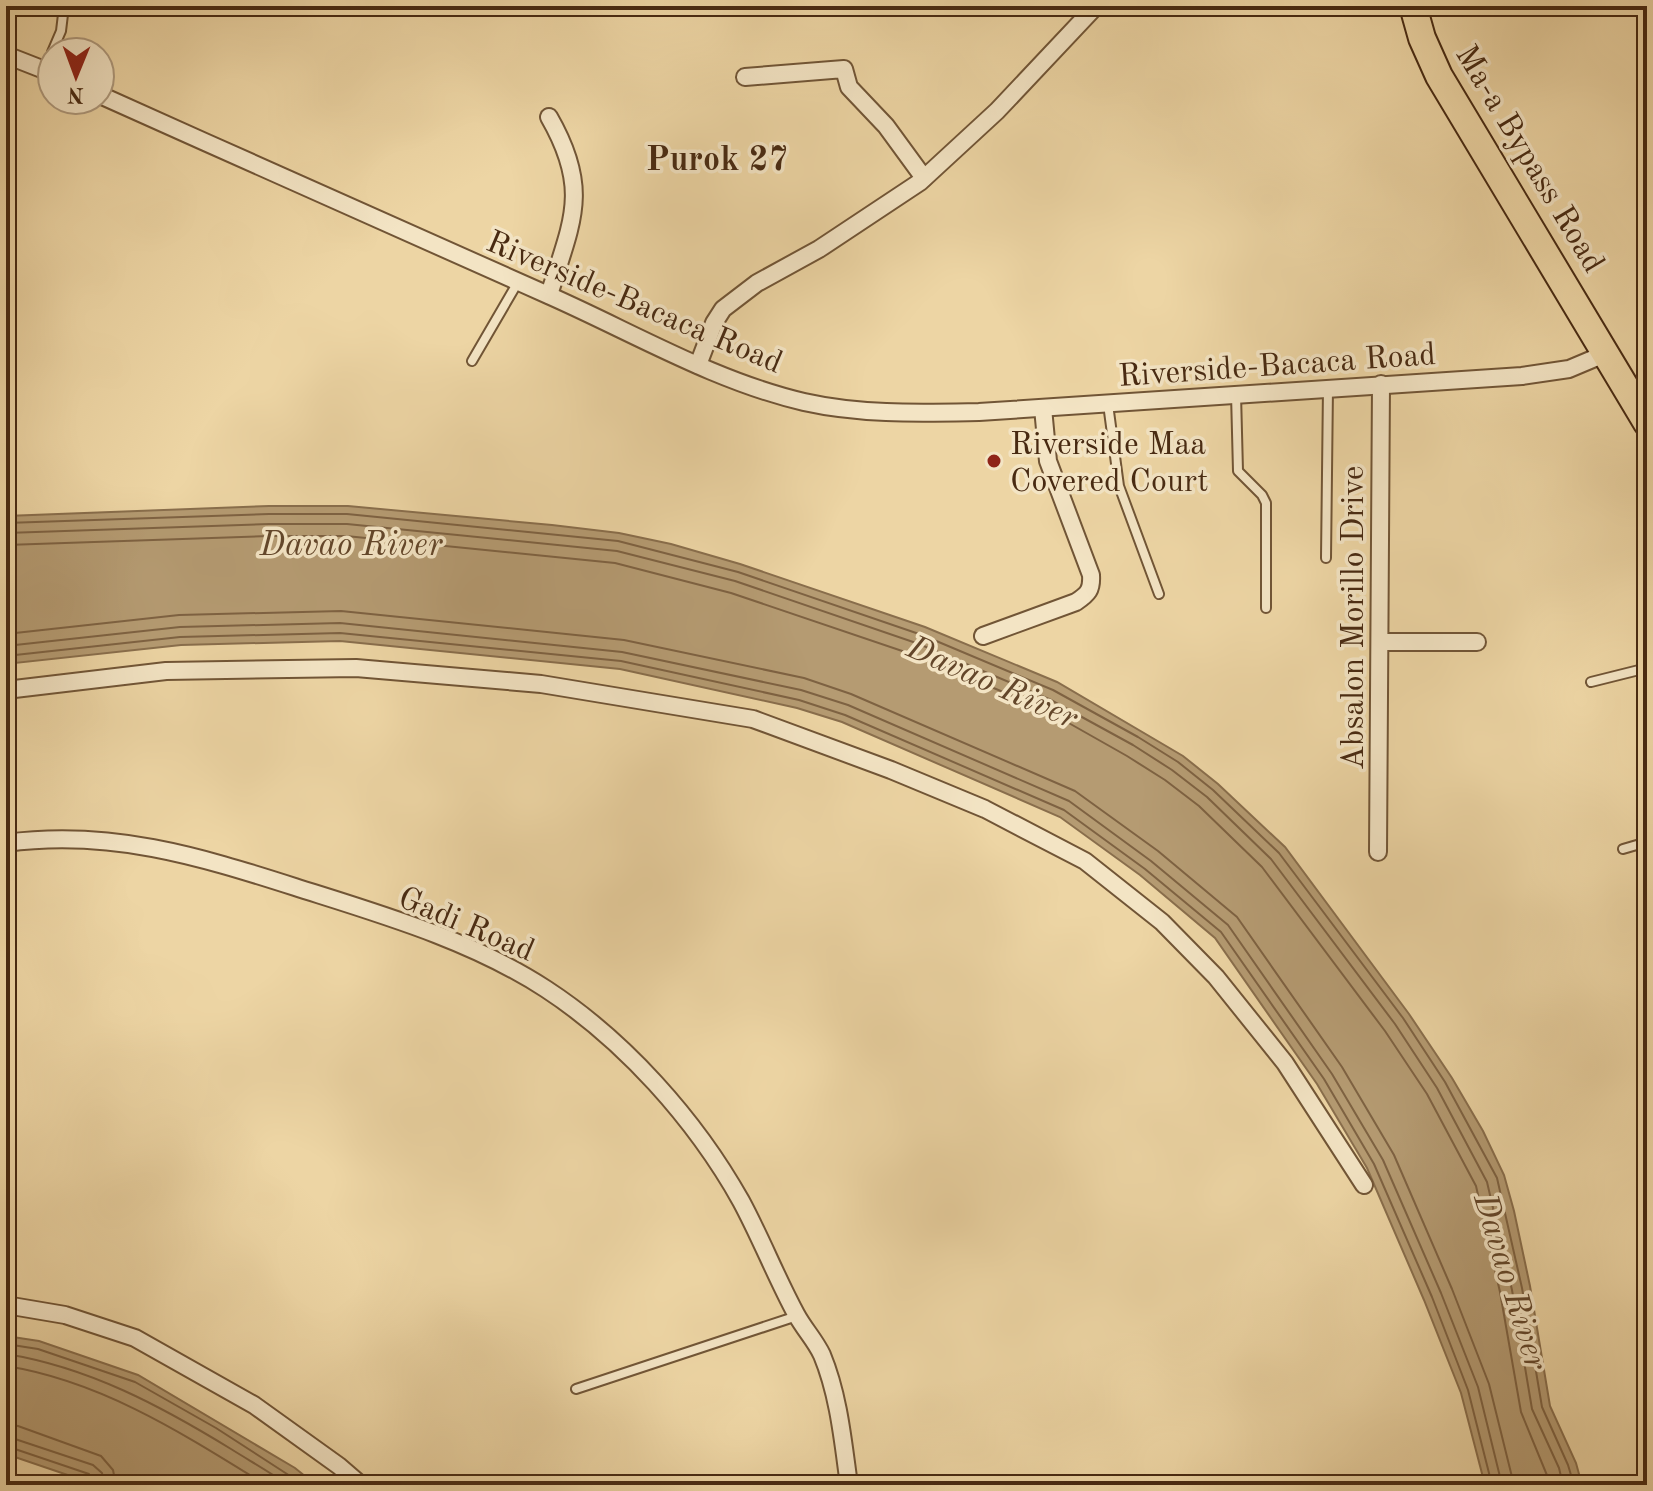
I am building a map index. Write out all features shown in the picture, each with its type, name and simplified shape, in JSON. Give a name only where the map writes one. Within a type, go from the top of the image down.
[{"type":"main road","name":"Ma-a Bypass Road","points":[[1413,6],[1422,38],[1439,76],[1647,423]]},
{"type":"street","points":[[698,365],[723,309],[757,283],[819,249],[924,178],[997,111],[1096,6]]},
{"type":"street","points":[[6,55],[36,66]]},
{"type":"street","points":[[745,77],[844,69],[849,87],[886,126],[924,178]]},
{"type":"street","name":"Riverside-Bacaca Road","points":[[116,102],[549,295],[698,365],[758,389],[849,410],[906,414],[1043,408],[1547,373],[1587,363],[1607,353]]},
{"type":"street","points":[[549,117],[567,148],[576,195],[572,222],[549,295]]},
{"type":"street","name":"Absalon Morillo Drive","points":[[1378,852],[1381,384]]},
{"type":"street","points":[[983,636],[1076,602],[1089,593],[1092,586],[1083,552],[1048,461],[1043,408]]},
{"type":"street","points":[[1381,642],[1477,642]]},
{"type":"street","points":[[6,690],[166,671],[356,668],[541,684],[753,719],[781,729],[985,809],[1085,861],[1162,922],[1216,977],[1285,1063],[1364,1185]]},
{"type":"street","name":"Gadi Road","points":[[6,843],[56,838],[104,840],[168,849],[210,859],[427,932],[491,958],[547,989],[597,1028],[644,1073],[684,1118],[739,1199],[797,1316],[821,1355],[832,1386],[849,1485]]},
{"type":"street","points":[[6,1305],[65,1315],[135,1338],[254,1405],[361,1485]]},
{"type":"lane","points":[[59,36],[64,6]]},
{"type":"lane","points":[[472,361],[518,282]]},
{"type":"lane","points":[[1326,558],[1328,387]]},
{"type":"lane","points":[[1236,394],[1238,471],[1266,503],[1266,608]]},
{"type":"lane","points":[[1108,404],[1119,486],[1159,594]]},
{"type":"lane","points":[[1591,682],[1647,668]]},
{"type":"lane","points":[[1623,849],[1647,842]]},
{"type":"lane","points":[[576,1389],[797,1316]]},
{"type":"water","name":"Davao River","points":[[348,506],[552,525],[619,533],[671,544],[740,564],[925,627],[1057,682],[1183,756],[1218,784],[1285,847],[1409,1014],[1483,1131],[1504,1175],[1514,1211],[1550,1406],[1576,1463],[1582,1485],[1485,1485],[1461,1393],[1424,1300],[1367,1168],[1317,1084],[1215,938],[1140,875],[1060,817],[842,722],[797,708],[620,669],[340,641],[181,645],[6,664],[6,516]]},
{"type":"water","points":[[6,1336],[39,1341],[138,1375],[295,1468],[316,1485],[97,1485],[6,1454]]},
{"type":"place","name":"Riverside Maa Covered Court","points":[[994,461]]},
{"type":"district","name":"Purok 27","points":[[717,158]]}]
